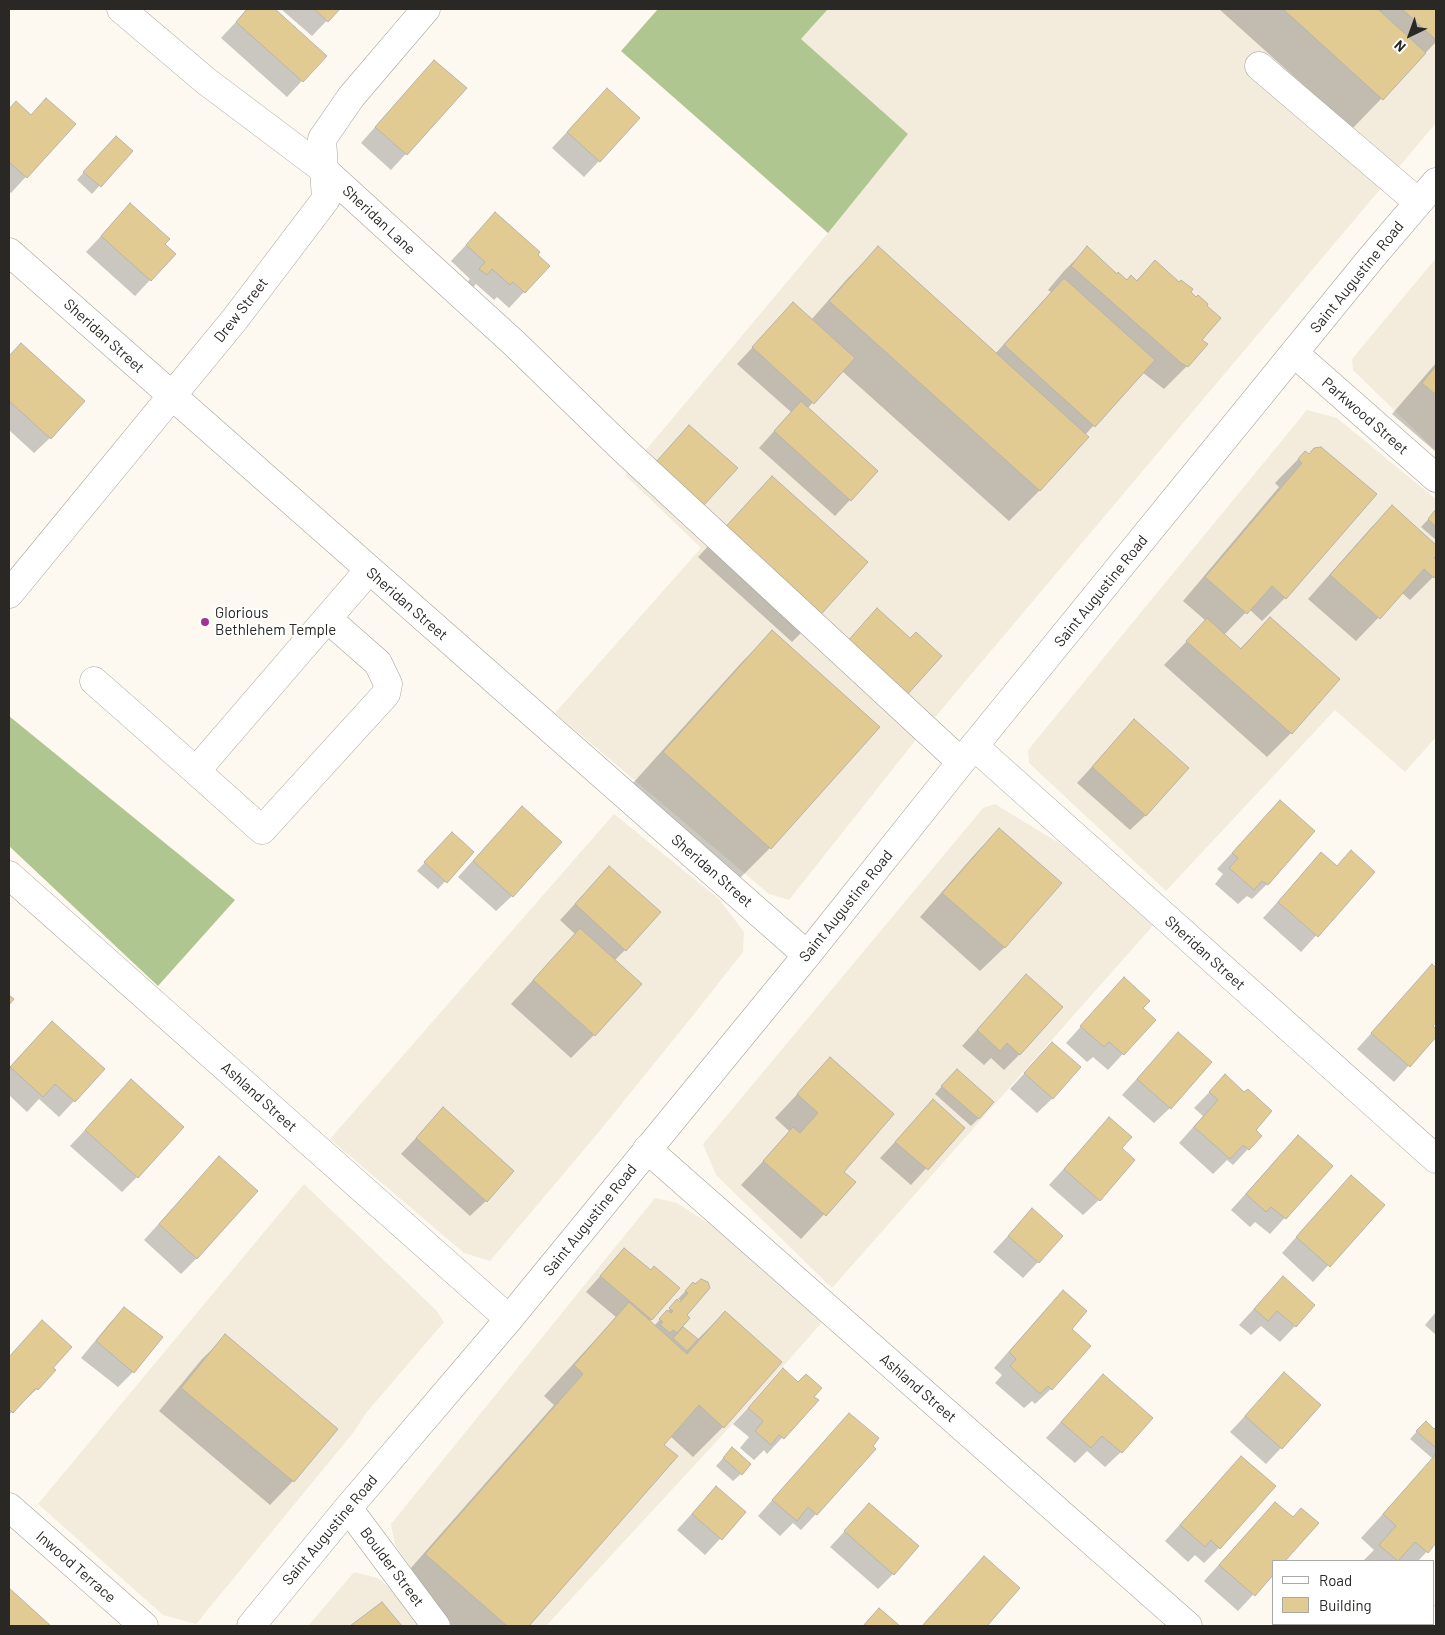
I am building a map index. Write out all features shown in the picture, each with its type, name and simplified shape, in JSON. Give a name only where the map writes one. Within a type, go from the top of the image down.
[{"type":"street","name":"Sheridan Lane","points":[[121,9],[206,81],[324,169],[515,344],[622,448],[967,754]]},
{"type":"street","name":"Drew Street","points":[[9,594],[235,320],[326,199],[322,139],[351,97],[426,9]]},
{"type":"street","points":[[1259,66],[1418,202]]},
{"type":"street","name":"Saint Augustine Road","points":[[251,1626],[509,1318],[1372,257],[1436,182]]},
{"type":"street","name":"Sheridan Street","points":[[9,252],[807,954]]},
{"type":"street","name":"Parkwood Street","points":[[1294,353],[1436,478]]},
{"type":"street","points":[[196,772],[369,570]]},
{"type":"street","points":[[94,681],[262,830],[386,694],[388,684],[378,663],[328,619]]},
{"type":"street","name":"Sheridan Street","points":[[967,754],[1436,1160]]},
{"type":"street","name":"Ashland Street","points":[[9,876],[509,1318]]},
{"type":"street","name":"Ashland Street","points":[[647,1149],[1188,1626]]},
{"type":"street","name":"Inwood Terrace","points":[[9,1507],[144,1626]]},
{"type":"street","name":"Boulder Street","points":[[348,1508],[436,1626]]},
{"type":"shaded area","points":[[828,9],[1436,9],[1436,123],[915,741],[789,900],[769,894],[555,713],[701,548],[625,475],[828,233],[908,134],[801,39]]},
{"type":"shaded area","points":[[1436,258],[1436,451],[1353,370],[1352,359]]},
{"type":"shaded area","points":[[1307,410],[1337,418],[1436,499],[1436,737],[1405,772],[1335,710],[1166,891],[1029,763],[1028,750]]},
{"type":"shaded area","points":[[995,804],[1097,866],[1158,920],[832,1288],[716,1175],[703,1144],[983,808]]},
{"type":"shaded area","points":[[614,814],[719,899],[744,932],[743,952],[598,1133],[490,1261],[464,1253],[330,1139]]},
{"type":"shaded area","points":[[304,1184],[436,1310],[444,1322],[367,1412],[353,1433],[196,1624],[163,1615],[38,1504]]},
{"type":"shaded area","points":[[655,1198],[677,1203],[727,1235],[824,1320],[727,1430],[546,1626],[452,1626],[395,1545],[391,1524]]},
{"type":"shaded area","points":[[354,1572],[378,1578],[398,1595],[422,1626],[308,1626]]},
{"type":"green space","points":[[658,9],[828,9],[801,39],[908,134],[828,233],[621,51]]},
{"type":"green space","points":[[9,716],[235,900],[158,986],[9,846]]},
{"type":"building","points":[[247,9],[275,9],[327,56],[303,82],[236,22]]},
{"type":"building","points":[[314,9],[340,9],[328,22]]},
{"type":"building","points":[[1283,9],[1378,9],[1426,53],[1383,100]]},
{"type":"building","points":[[1402,9],[1436,9],[1436,40]]},
{"type":"building","points":[[434,60],[467,88],[407,155],[375,127]]},
{"type":"building","points":[[607,88],[640,118],[600,162],[567,132]]},
{"type":"building","points":[[46,98],[76,124],[27,178],[9,162],[9,109],[16,101],[31,115]]},
{"type":"building","points":[[116,136],[133,151],[101,187],[83,172]]},
{"type":"building","points":[[130,203],[170,239],[165,244],[176,254],[151,281],[101,236]]},
{"type":"building","points":[[495,212],[540,252],[538,255],[550,266],[525,293],[513,282],[510,285],[492,269],[487,275],[479,269],[485,262],[466,245]]},
{"type":"building","points":[[878,246],[1089,437],[1040,491],[829,301]]},
{"type":"building","points":[[1087,246],[1117,274],[1118,272],[1127,280],[1131,275],[1137,281],[1155,260],[1179,282],[1181,280],[1193,289],[1191,292],[1196,297],[1198,295],[1221,318],[1202,340],[1208,344],[1188,367],[1181,363],[1071,266]]},
{"type":"building","points":[[1064,278],[1155,360],[1095,427],[1004,345]]},
{"type":"building","points":[[793,302],[855,358],[814,404],[752,347]]},
{"type":"building","points":[[21,343],[85,401],[51,439],[9,401],[9,356]]},
{"type":"building","points":[[1436,366],[1436,395],[1422,383]]},
{"type":"building","points":[[801,401],[878,471],[851,501],[774,431]]},
{"type":"building","points":[[689,425],[738,468],[704,505],[656,462]]},
{"type":"building","points":[[1321,447],[1377,494],[1286,599],[1272,586],[1247,614],[1205,577],[1302,463],[1298,459],[1305,451],[1309,454],[1314,448]]},
{"type":"building","points":[[772,476],[868,562],[816,620],[720,533]]},
{"type":"building","points":[[1392,505],[1436,545],[1436,556],[1434,558],[1436,560],[1436,576],[1434,578],[1424,569],[1380,619],[1330,575]]},
{"type":"building","points":[[1436,509],[1436,527],[1428,519]]},
{"type":"building","points":[[877,608],[910,638],[916,632],[942,656],[906,696],[846,643]]},
{"type":"building","points":[[1270,617],[1340,679],[1292,734],[1186,641],[1207,618],[1241,649]]},
{"type":"building","points":[[772,630],[880,727],[771,849],[663,752]]},
{"type":"building","points":[[1134,719],[1189,768],[1146,816],[1092,767]]},
{"type":"building","points":[[1280,800],[1315,831],[1268,885],[1262,881],[1254,890],[1229,868],[1238,858],[1232,853]]},
{"type":"building","points":[[522,806],[562,842],[513,897],[473,861]]},
{"type":"building","points":[[999,828],[1062,883],[1005,948],[942,893]]},
{"type":"building","points":[[452,832],[474,852],[447,883],[424,862]]},
{"type":"building","points":[[1351,850],[1375,872],[1318,937],[1278,902],[1321,852],[1337,866]]},
{"type":"building","points":[[609,866],[661,912],[626,951],[575,904]]},
{"type":"building","points":[[580,928],[642,984],[595,1036],[533,980]]},
{"type":"building","points":[[1432,964],[1436,968],[1436,1022],[1433,1026],[1436,1029],[1436,1037],[1410,1067],[1371,1033]]},
{"type":"building","points":[[1026,974],[1063,1007],[1020,1055],[1007,1043],[1000,1051],[977,1030]]},
{"type":"building","points":[[1124,977],[1150,1001],[1143,1008],[1156,1020],[1124,1055],[1109,1042],[1104,1047],[1080,1026]]},
{"type":"building","points":[[9,995],[14,999],[9,1005]]},
{"type":"building","points":[[52,1021],[105,1069],[75,1102],[55,1084],[43,1097],[10,1067]]},
{"type":"building","points":[[1178,1032],[1212,1062],[1171,1109],[1137,1079]]},
{"type":"building","points":[[1052,1042],[1081,1067],[1053,1099],[1024,1073]]},
{"type":"building","points":[[830,1057],[894,1114],[844,1172],[856,1182],[826,1216],[763,1161],[793,1127],[800,1133],[818,1113],[797,1094]]},
{"type":"building","points":[[957,1069],[994,1102],[979,1119],[941,1086]]},
{"type":"building","points":[[1225,1074],[1244,1092],[1248,1089],[1272,1111],[1256,1130],[1262,1136],[1249,1150],[1243,1145],[1230,1159],[1194,1127],[1218,1100],[1209,1092]]},
{"type":"building","points":[[131,1079],[184,1127],[138,1178],[85,1130]]},
{"type":"building","points":[[933,1099],[965,1128],[928,1170],[895,1142]]},
{"type":"building","points":[[443,1107],[514,1171],[487,1202],[416,1138]]},
{"type":"building","points":[[1109,1117],[1132,1137],[1122,1148],[1135,1160],[1100,1201],[1064,1169]]},
{"type":"building","points":[[1298,1135],[1333,1166],[1286,1219],[1271,1207],[1266,1212],[1246,1194]]},
{"type":"building","points":[[219,1156],[258,1191],[197,1259],[159,1224]]},
{"type":"building","points":[[1351,1175],[1385,1205],[1330,1267],[1296,1237]]},
{"type":"building","points":[[1032,1208],[1063,1236],[1039,1263],[1008,1236]]},
{"type":"building","points":[[624,1248],[651,1270],[654,1266],[680,1288],[652,1320],[600,1276]]},
{"type":"building","points":[[1283,1276],[1315,1305],[1296,1327],[1277,1311],[1268,1321],[1254,1309]]},
{"type":"building","points":[[701,1279],[708,1282],[710,1288],[687,1315],[690,1318],[677,1333],[673,1330],[670,1333],[660,1325],[663,1322],[659,1319],[667,1310],[671,1313],[673,1311],[669,1308],[677,1299],[680,1302],[688,1293],[685,1291],[693,1282],[695,1284]]},
{"type":"building","points":[[1063,1290],[1087,1311],[1072,1329],[1091,1346],[1052,1390],[1048,1386],[1040,1394],[1010,1366],[1016,1359],[1009,1352]]},
{"type":"building","points":[[629,1302],[687,1354],[725,1311],[782,1362],[724,1428],[699,1405],[664,1445],[678,1456],[529,1626],[507,1626],[425,1554],[583,1374],[574,1365]]},
{"type":"building","points":[[124,1307],[163,1337],[134,1373],[96,1341]]},
{"type":"building","points":[[42,1320],[72,1347],[53,1368],[56,1370],[13,1413],[9,1409],[9,1357]]},
{"type":"building","points":[[683,1327],[698,1339],[687,1351],[673,1338]]},
{"type":"building","points":[[225,1334],[338,1429],[294,1482],[181,1388]]},
{"type":"building","points":[[783,1368],[798,1382],[806,1374],[822,1388],[814,1397],[819,1400],[784,1439],[779,1435],[771,1445],[755,1431],[763,1421],[748,1408]]},
{"type":"building","points":[[1284,1372],[1321,1405],[1282,1449],[1245,1416]]},
{"type":"building","points":[[1103,1374],[1153,1418],[1122,1453],[1102,1436],[1091,1448],[1061,1422]]},
{"type":"building","points":[[849,1413],[879,1438],[873,1446],[876,1449],[817,1515],[808,1507],[797,1521],[772,1500]]},
{"type":"building","points":[[1426,1421],[1434,1429],[1436,1427],[1436,1448],[1416,1431]]},
{"type":"building","points":[[732,1447],[751,1464],[742,1475],[723,1458]]},
{"type":"building","points":[[1436,1454],[1436,1543],[1428,1553],[1415,1542],[1397,1560],[1379,1545],[1396,1526],[1383,1514]]},
{"type":"building","points":[[1241,1456],[1276,1486],[1220,1549],[1211,1540],[1205,1547],[1180,1525]]},
{"type":"building","points":[[716,1486],[746,1512],[722,1540],[692,1514]]},
{"type":"building","points":[[1275,1502],[1293,1517],[1301,1508],[1319,1523],[1286,1560],[1272,1560],[1272,1576],[1255,1596],[1219,1565]]},
{"type":"building","points":[[869,1503],[919,1546],[894,1575],[844,1531]]},
{"type":"building","points":[[984,1556],[1020,1588],[987,1626],[922,1626]]},
{"type":"building","points":[[9,1588],[51,1626],[9,1626]]},
{"type":"building","points":[[382,1602],[402,1626],[350,1626]]},
{"type":"building","points":[[879,1608],[900,1626],[863,1626]]},
{"type":"building","points":[[1293,1625],[1360,1625],[1359,1626]]},
{"type":"place","name":"Glorious Bethlehem Temple","points":[[205,622]]}]
